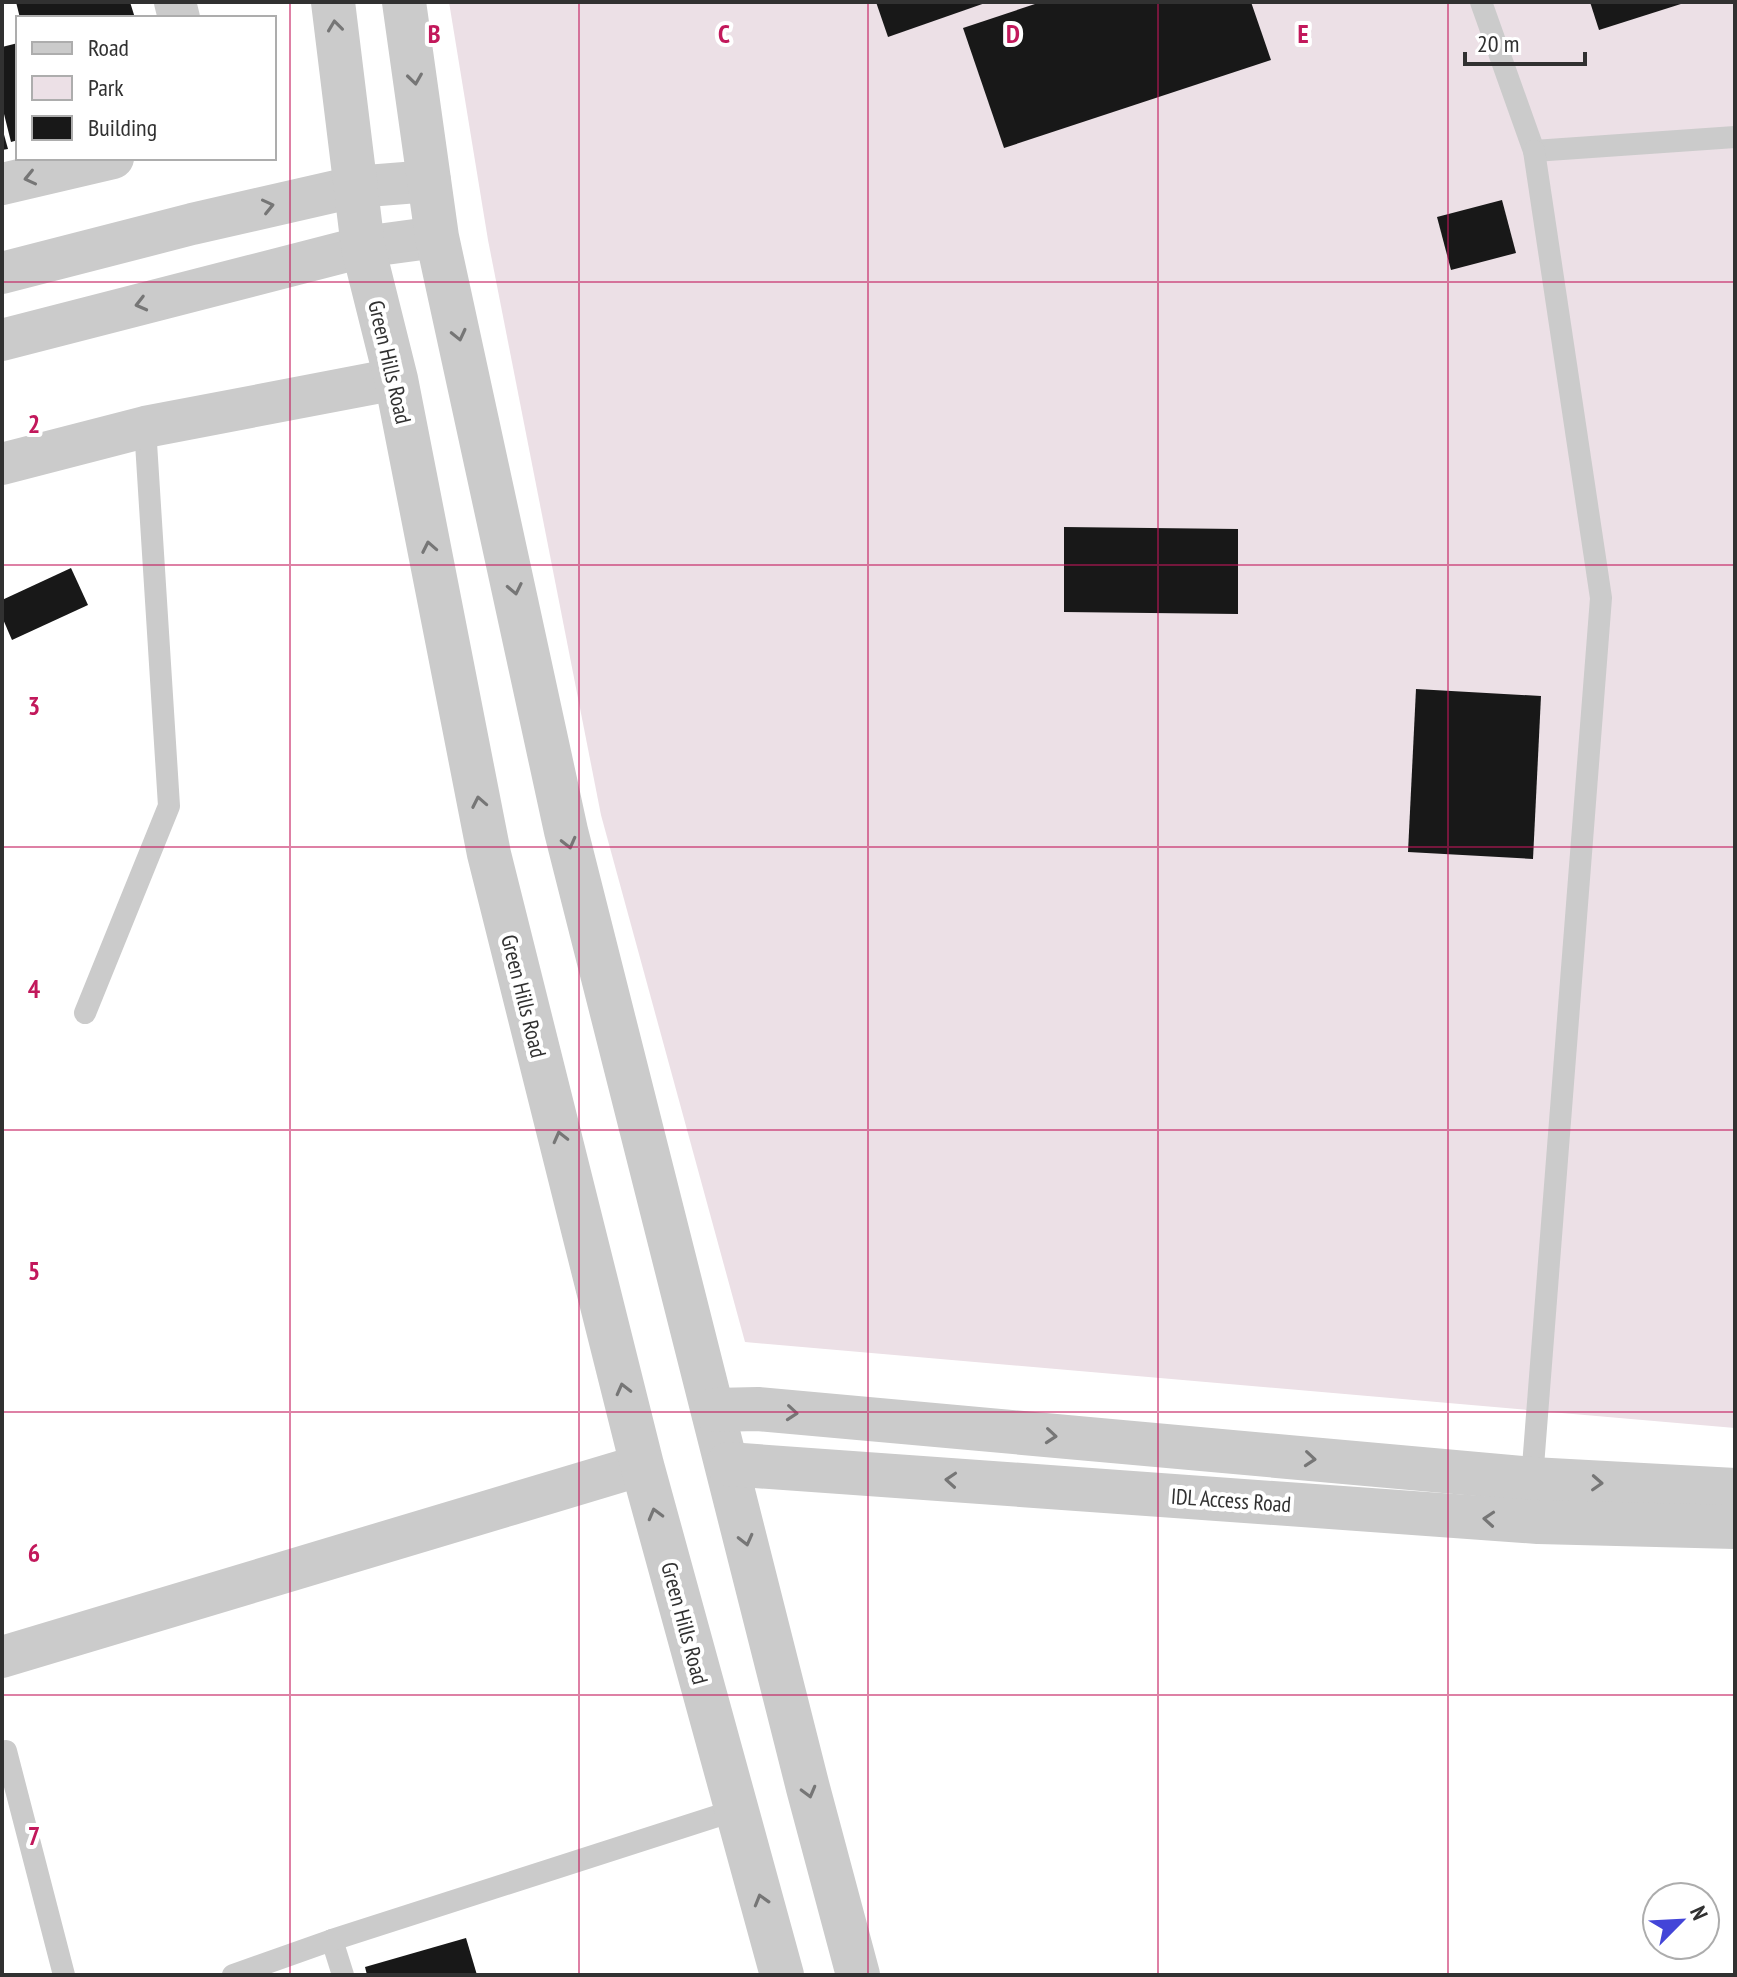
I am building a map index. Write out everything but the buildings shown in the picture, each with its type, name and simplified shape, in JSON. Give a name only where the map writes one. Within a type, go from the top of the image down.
[{"type":"street","name":"Green Hills Road","points":[[333,2],[363,247],[396,379],[489,854],[642,1465],[782,1975]]},
{"type":"street","points":[[404,2],[437,237],[566,831],[858,1975]]},
{"type":"street","points":[[2,184],[104,160]]},
{"type":"street","points":[[2,273],[354,187],[430,181]]},
{"type":"street","points":[[2,340],[363,247],[437,237]]},
{"type":"street","points":[[2,464],[145,427],[396,379]]},
{"type":"street","points":[[714,1410],[758,1409],[1532,1479],[1735,1490]]},
{"type":"street","name":"IDL Access Road","points":[[728,1464],[1538,1522],[1735,1527]]},
{"type":"street","points":[[2,1657],[642,1465]]},
{"type":"street","points":[[1532,1479],[1538,1522]]},
{"type":"lane","points":[[1481,2],[1534,151],[1601,598],[1532,1479]]},
{"type":"lane","points":[[1534,151],[1735,137]]},
{"type":"lane","points":[[85,1013],[169,806],[145,427]]},
{"type":"lane","points":[[6,1751],[64,1975]]},
{"type":"lane","points":[[233,1975],[736,1810]]},
{"type":"lane","points":[[332,1940],[343,1975]]},
{"type":"green space","points":[[449,2],[1735,2],[1735,1428],[745,1342],[601,815],[488,240]]}]
